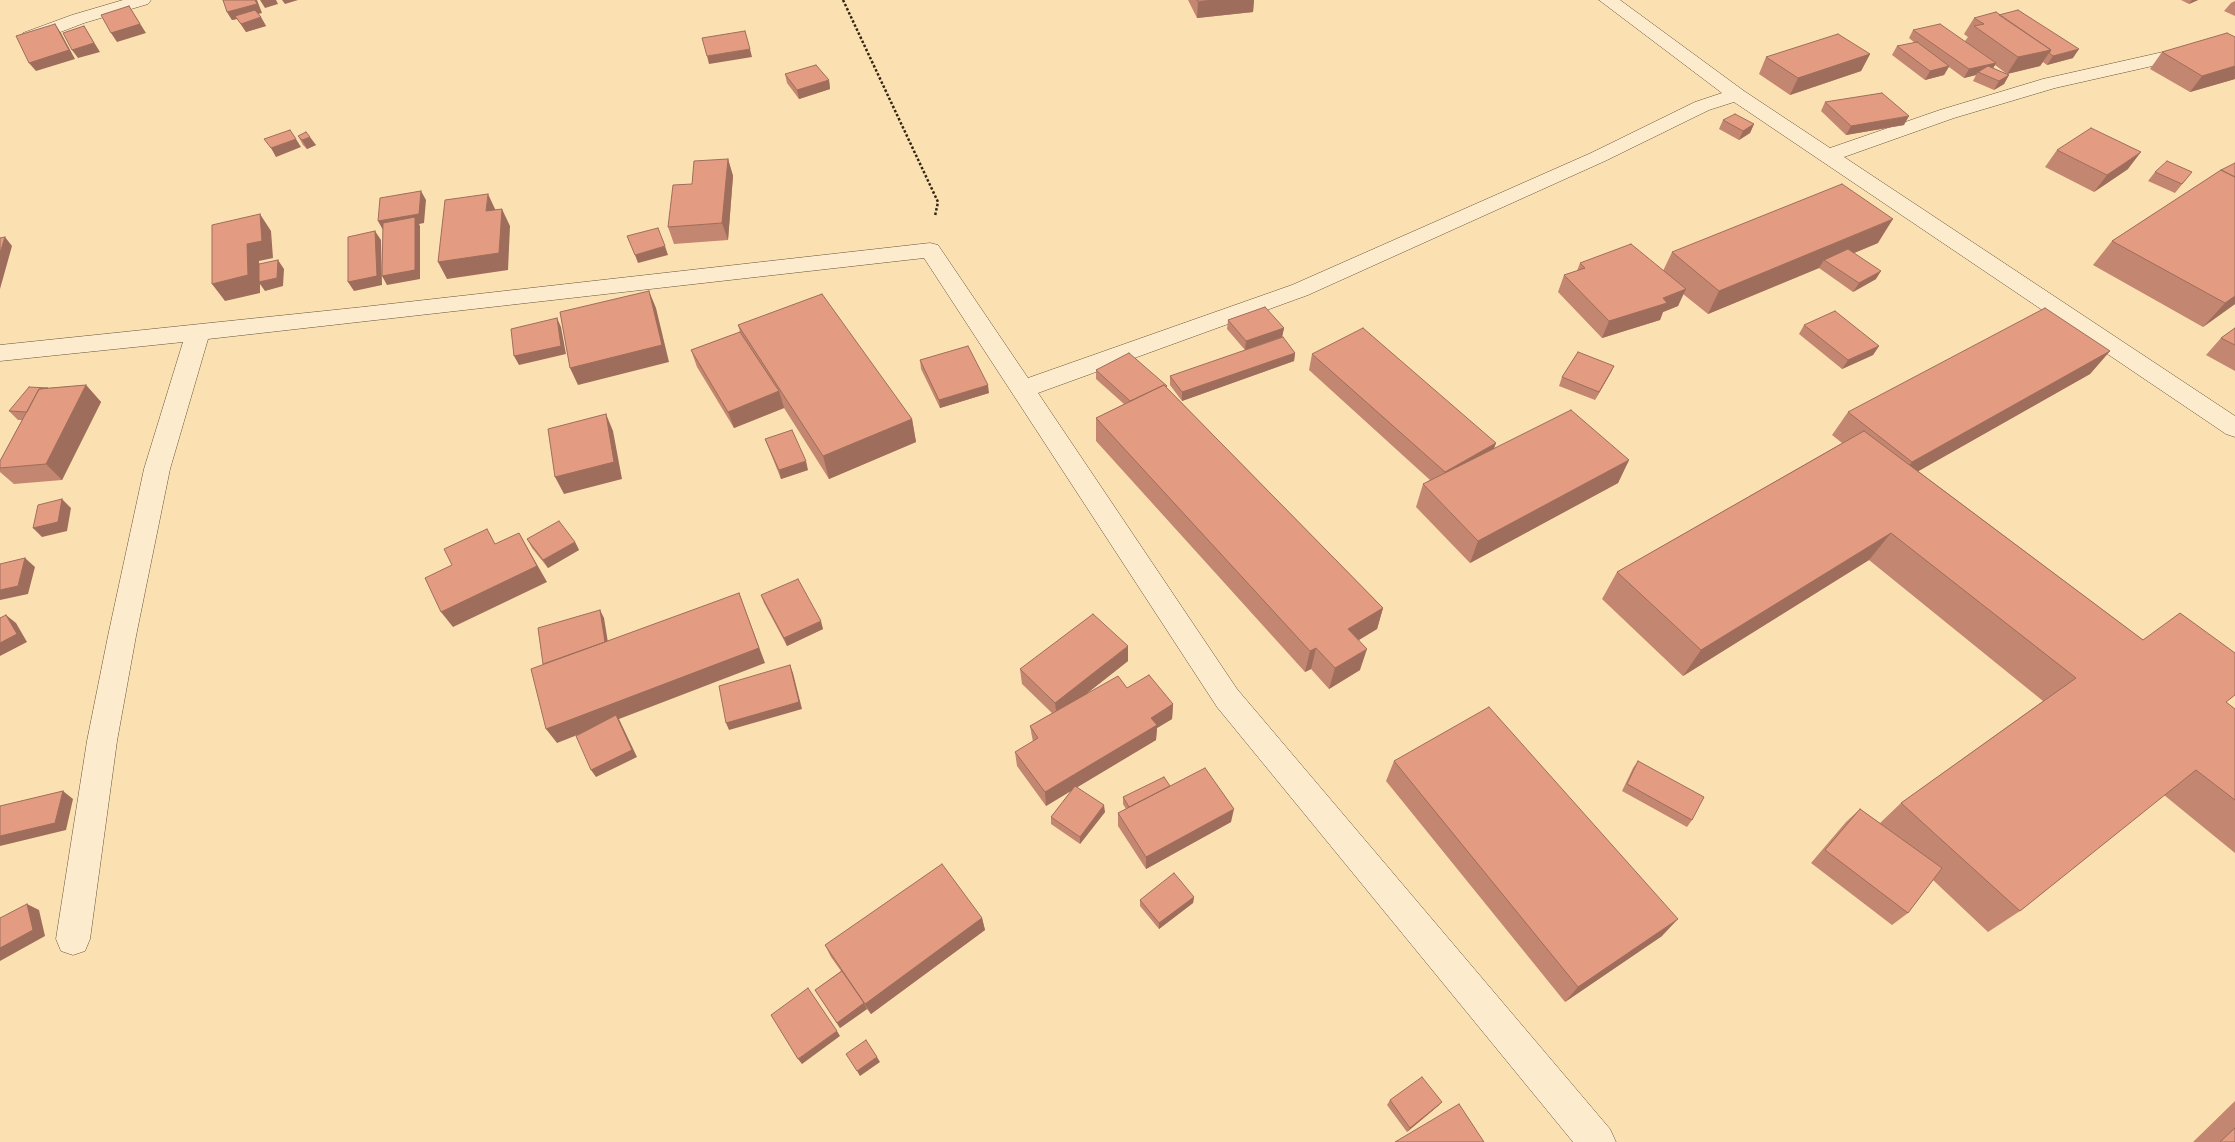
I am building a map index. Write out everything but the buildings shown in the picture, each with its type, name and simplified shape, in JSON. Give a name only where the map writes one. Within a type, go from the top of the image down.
[{"type":"street","points":[[30,37],[78,19],[142,0]]},
{"type":"street","points":[[1608,0],[1737,95],[2235,428]]},
{"type":"street","points":[[1827,156],[1947,114],[2050,82],[2172,56]]},
{"type":"street","points":[[1024,389],[1300,290],[1581,165],[1702,106],[1737,95]]},
{"type":"street","points":[[0,353],[930,250],[1024,389],[1227,698],[1597,1142]]},
{"type":"street","points":[[73,939],[102,741],[124,627],[157,469],[198,332]]},
{"type":"path","points":[[843,0],[938,202],[930,250]]}]
